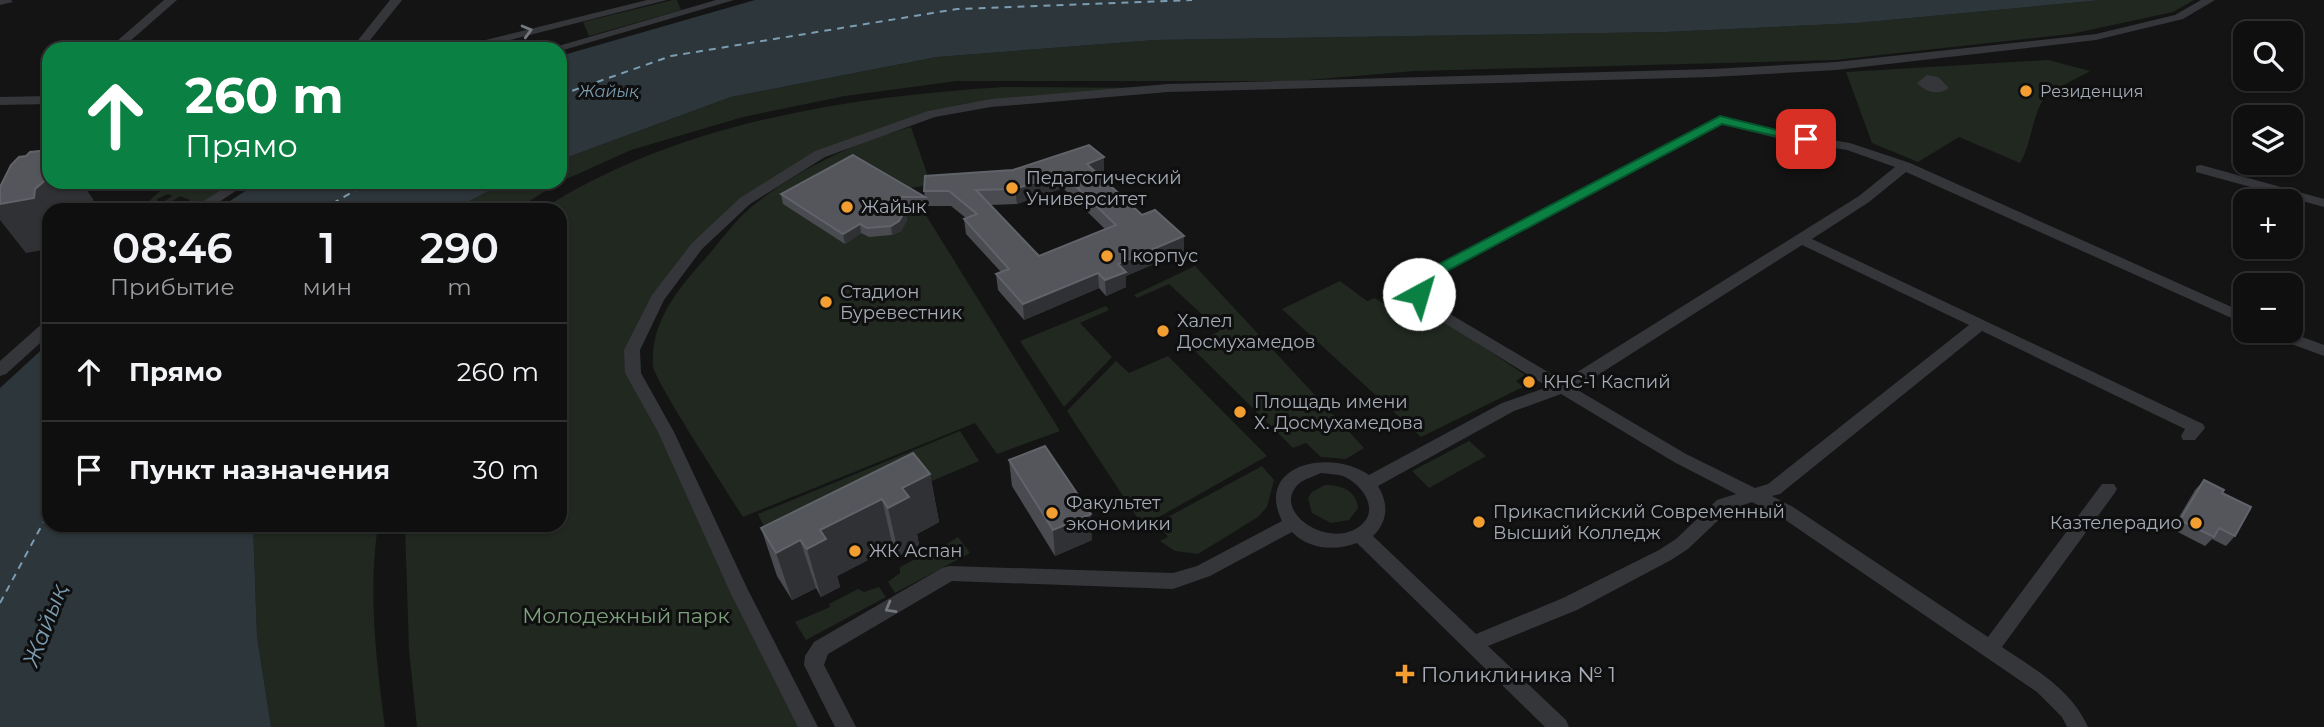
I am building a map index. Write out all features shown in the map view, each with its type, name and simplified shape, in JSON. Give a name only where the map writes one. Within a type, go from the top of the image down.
[{"type":"street","points":[[122,42],[171,0]]},
{"type":"street","points":[[363,42],[396,0]]},
{"type":"street","points":[[490,42],[661,0]]},
{"type":"street","points":[[567,45],[728,0]]},
{"type":"street","points":[[808,727],[739,593],[666,432],[633,373],[632,350],[657,298],[697,246],[745,201],[820,154],[932,114],[991,103],[1168,88],[1712,73],[1836,66],[2096,37],[2179,17],[2209,0]]},
{"type":"street","points":[[0,101],[42,100]]},
{"type":"street","points":[[2078,727],[2070,710],[2043,686],[1787,512],[1681,458],[1426,305],[1419,294],[1423,278],[1720,120],[1784,136],[1850,147],[1905,166],[2233,314]]},
{"type":"street","points":[[1368,484],[1508,407],[1575,383],[1864,199],[1905,166]]},
{"type":"street","points":[[2201,169],[2324,203]]},
{"type":"street","points":[[208,203],[231,189]]},
{"type":"street","points":[[1801,239],[2197,428],[2189,436]]},
{"type":"street","points":[[1473,644],[1570,604],[1637,570],[1682,544],[1723,505],[1757,495],[1786,480],[1981,324]]},
{"type":"street","points":[[0,370],[42,332]]},
{"type":"street","points":[[2303,343],[2324,351]]},
{"type":"street","points":[[1336,468],[1351,472],[1368,484],[1378,503],[1377,516],[1371,527],[1360,536],[1348,540],[1324,541],[1306,535],[1292,524],[1284,512],[1282,499],[1285,488],[1293,477],[1305,471],[1336,468]]},
{"type":"street","points":[[1990,649],[2108,489]]},
{"type":"street","points":[[845,727],[814,665],[815,656],[821,648],[949,573],[1173,581],[1203,571],[1292,524]]},
{"type":"street","points":[[1360,536],[1559,727]]},
{"type":"green space","points":[[677,0],[681,10],[589,36],[583,22]]},
{"type":"green space","points":[[2102,0],[2194,0],[2173,12],[2071,34],[1835,60],[1415,71],[1296,81],[957,81],[845,96],[743,117],[631,150],[567,179],[567,157],[731,97],[937,57],[1155,40],[1666,32],[1857,23]]},
{"type":"green space","points":[[2048,60],[2090,71],[2043,100],[2020,163],[1959,137],[1918,162],[1872,143],[1846,72]]},
{"type":"green space","name":"Молодежный парк","points":[[1004,87],[1168,88],[991,103],[886,128],[790,171],[697,246],[645,321],[633,373],[808,727],[417,727],[409,650],[405,532],[567,532],[567,203],[553,203],[593,180],[648,155],[705,135],[823,107]]},
{"type":"green space","name":"Стадион Буревестник","points":[[911,127],[931,185],[909,188],[1060,431],[997,454],[975,423],[743,517],[657,376],[653,366],[653,350],[661,321],[684,283],[732,227],[768,194],[826,159]]},
{"type":"green space","points":[[224,189],[204,203],[186,203],[190,200],[180,196],[169,203],[161,203],[173,196],[168,194],[157,199],[156,203],[147,203],[161,190]]},
{"type":"green space","points":[[492,189],[549,189],[526,203],[466,203]]},
{"type":"green space","points":[[1195,266],[1364,448],[1346,459],[1321,457],[1306,443],[1293,448],[1190,346],[1220,331],[1169,284],[1137,298],[1134,295]]},
{"type":"green space","points":[[1340,281],[1367,301],[1375,298],[1387,306],[1408,296],[1525,375],[1516,381],[1523,387],[1421,437],[1282,309]]},
{"type":"green space","points":[[1106,306],[1109,310],[1080,323],[1112,357],[1064,407],[1020,341]]},
{"type":"green space","points":[[1168,356],[1267,456],[1143,526],[1067,411],[1116,361],[1129,373]]},
{"type":"green space","points":[[960,431],[979,461],[774,548],[758,514]]},
{"type":"green space","points":[[1469,441],[1486,456],[1429,488],[1412,471]]},
{"type":"green space","points":[[1262,466],[1274,480],[1267,507],[1258,517],[1198,554],[1175,551],[1160,541],[1168,537],[1157,523]]},
{"type":"green space","points":[[1325,485],[1347,490],[1354,497],[1358,508],[1349,520],[1331,523],[1312,513],[1308,498],[1312,492]]},
{"type":"green space","points":[[253,532],[377,532],[373,601],[385,727],[271,727],[257,636]]},
{"type":"green space","points":[[958,537],[970,553],[895,593],[888,582],[900,573],[900,567],[927,553],[929,555]]},
{"type":"green space","points":[[879,587],[886,597],[806,640],[795,622],[830,607],[829,604],[858,589],[864,592]]},
{"type":"water","name":"Жайық","points":[[755,0],[2102,0],[1857,23],[1666,32],[1155,40],[937,57],[731,97],[567,157],[567,54]]},
{"type":"water","points":[[248,189],[492,189],[466,203],[227,203]]},
{"type":"water","name":"Жайық","points":[[42,349],[42,532],[253,532],[257,636],[271,727],[0,727],[0,388]]},
{"type":"building","points":[[1089,145],[1104,157],[1087,164],[1142,215],[1155,210],[1184,236],[1118,264],[1126,272],[1105,280],[1098,273],[1023,304],[996,274],[1009,269],[964,219],[977,214],[949,191],[924,191],[925,176],[1013,170]],"holes":[[[1062,173],[1116,225],[1039,256],[976,190],[1015,189]]]},
{"type":"building","points":[[42,151],[42,183],[35,189],[34,198],[0,204],[0,187],[11,165],[30,152]]},
{"type":"building","name":"Жайык","points":[[853,155],[925,197],[900,197],[905,211],[899,221],[891,226],[867,228],[860,224],[843,234],[781,194]]},
{"type":"building","points":[[1045,446],[1091,514],[1053,530],[1009,460]]},
{"type":"building","points":[[913,453],[930,474],[902,488],[909,497],[888,508],[882,499],[820,530],[826,539],[807,549],[800,540],[776,553],[761,528]]},
{"type":"building","points":[[2204,480],[2224,490],[2222,493],[2251,507],[2235,536],[2219,528],[2214,537],[2180,520]]},
{"type":"ferry route","points":[[567,93],[671,56],[957,9],[1192,0]]},
{"type":"ferry route","points":[[333,203],[358,189]]},
{"type":"ferry route","points":[[0,603],[42,525]]},
{"type":"place","name":"Резиденция","points":[[2026,91]]},
{"type":"place","name":"Педагогический Университет","points":[[1012,188]]},
{"type":"place","name":"Жайык","points":[[847,207]]},
{"type":"place","name":"1 корпус","points":[[1107,256]]},
{"type":"place","name":"Стадион Буревестник","points":[[826,302]]},
{"type":"place","name":"Халел Досмухамедов","points":[[1163,331]]},
{"type":"place","name":"КНС-1 Каспий","points":[[1529,382]]},
{"type":"place","name":"Площадь имени Х. Досмухамедова","points":[[1240,412]]},
{"type":"place","name":"Факультет экономики","points":[[1052,513]]},
{"type":"place","name":"Прикаспийский Современный Высший Колледж","points":[[1479,522]]},
{"type":"place","name":"Казтелерадио","points":[[2196,523]]},
{"type":"place","name":"ЖК Аспан","points":[[855,551]]},
{"type":"place","name":"Поликлиника № 1","points":[[1405,674]]},
{"type":"route","points":[[1419,294],[1423,278],[1720,120],[1806,139]]}]
